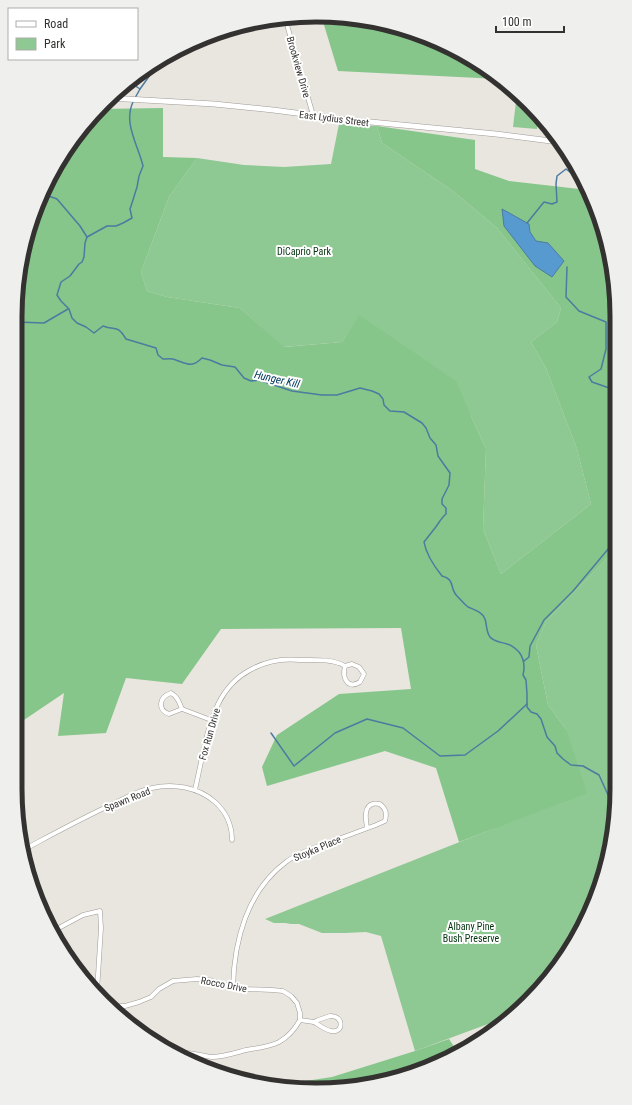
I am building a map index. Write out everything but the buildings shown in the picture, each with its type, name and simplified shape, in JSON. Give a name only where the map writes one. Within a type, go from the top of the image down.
[{"type":"street","name":"Brookview Drive","points":[[286,24],[313,115]]},
{"type":"street","name":"East Lydius Street","points":[[118,99],[214,104],[552,141]]},
{"type":"street","name":"Fox Run Drive","points":[[195,790],[211,720],[219,701],[230,685],[244,673],[257,666],[282,659],[335,662],[345,666],[352,664],[362,669],[364,677],[360,682],[353,685],[350,684],[346,681],[344,672],[345,666]]},
{"type":"street","points":[[182,709],[178,699],[171,693],[166,695],[161,701],[161,707],[166,713],[173,713],[182,709],[211,720]]},
{"type":"street","name":"Spawn Road","points":[[28,847],[92,813],[140,791],[159,787],[182,787],[195,790],[211,799],[224,812],[229,822],[232,840]]},
{"type":"street","name":"Stoyka Place","points":[[234,987],[234,970],[242,926],[254,897],[263,885],[286,861],[304,852],[367,828],[385,821],[386,814],[384,808],[380,804],[373,804],[368,807],[366,813],[367,828]]},
{"type":"street","points":[[57,928],[83,914],[100,910],[101,928],[97,986]]},
{"type":"street","name":"Rocco Drive","points":[[117,1005],[125,1006],[139,1002],[150,997],[172,981],[197,979],[209,980],[246,989],[283,991],[291,996],[297,1004],[300,1013],[300,1020]]},
{"type":"street","points":[[185,1053],[212,1057],[270,1045],[279,1042],[288,1036],[296,1028],[300,1020],[314,1022],[324,1029],[333,1032],[340,1028],[341,1025],[338,1018],[335,1016],[314,1022]]},
{"type":"green space","points":[[323,22],[373,28],[392,32],[429,44],[463,61],[488,78],[338,71]]},
{"type":"green space","points":[[516,101],[537,123],[537,129],[513,127]]},
{"type":"green space","points":[[163,108],[163,157],[197,158],[169,197],[141,272],[147,291],[167,297],[240,308],[284,347],[342,342],[359,315],[456,381],[486,449],[483,529],[501,574],[591,504],[577,449],[546,368],[531,342],[557,322],[561,308],[497,228],[453,191],[382,143],[377,126],[475,140],[475,169],[509,181],[582,189],[588,203],[600,240],[609,297],[610,555],[546,621],[536,645],[548,705],[566,729],[587,793],[459,842],[436,768],[385,751],[267,786],[262,767],[277,735],[339,694],[411,689],[401,628],[221,629],[182,684],[126,678],[106,733],[58,736],[64,693],[22,721],[22,316],[25,278],[32,240],[44,203],[52,186],[61,169],[83,137],[107,109]]},
{"type":"green space","name":"DiCaprio Park","points":[[339,124],[377,126],[382,143],[453,191],[497,228],[561,308],[557,322],[531,342],[546,368],[577,449],[591,504],[501,574],[483,529],[486,449],[471,416],[359,316],[342,342],[283,347],[240,308],[167,297],[147,291],[141,272],[169,197],[197,158],[244,165],[284,167],[331,164]]},
{"type":"green space","name":"Albany Pine Bush Preserve","points":[[610,555],[610,789],[607,827],[600,865],[588,902],[571,936],[549,968],[524,997],[496,1021],[415,1051],[381,936],[366,932],[322,933],[299,924],[274,923],[265,919],[495,828],[566,729],[548,705],[536,645],[546,621]]},
{"type":"green space","points":[[449,1039],[455,1048],[429,1061],[392,1073],[335,1082],[299,1082],[332,1077]]},
{"type":"water","points":[[502,209],[529,224],[530,232],[536,241],[548,243],[564,261],[552,277],[535,266],[504,226]]},
{"type":"waterway","points":[[140,89],[150,74]]},
{"type":"waterway","name":"Hunger Kill","points":[[134,85],[140,89],[135,98]]},
{"type":"waterway","name":"Hunger Kill","points":[[133,102],[130,110],[130,126],[143,166],[130,209],[132,218],[116,226],[107,226],[87,237],[82,262],[70,276],[61,282],[57,295],[69,309],[72,318],[77,323],[94,333],[103,326],[116,329],[120,331],[126,339],[156,348],[158,355],[163,359],[172,359],[186,364],[192,364],[202,358],[222,365],[235,367],[244,378],[251,381],[259,380],[292,391],[322,395],[337,395],[360,388],[372,391],[379,394],[383,399],[384,405],[390,411],[404,412],[422,423],[430,438],[436,445],[438,456],[450,473],[449,485],[442,499],[442,504],[446,508],[446,514],[424,542],[428,555],[442,576],[451,582],[453,590],[457,596],[468,607],[484,617],[490,637],[496,641],[512,646],[521,655],[524,664],[523,675],[526,680],[527,707],[541,719],[547,737],[555,746],[557,753],[571,765],[583,766],[599,775],[610,798]]},
{"type":"waterway","points":[[527,223],[544,202],[552,204],[557,202],[557,176],[566,169],[574,175]]},
{"type":"waterway","points":[[47,196],[57,199],[80,226],[87,237]]},
{"type":"waterway","points":[[567,267],[566,297],[579,311],[606,322],[606,349],[601,369],[589,377],[592,382],[610,388]]},
{"type":"waterway","points":[[22,322],[44,323],[68,309]]},
{"type":"waterway","points":[[524,661],[529,657],[530,646],[544,620],[573,591],[610,547]]},
{"type":"waterway","points":[[271,733],[294,766],[335,733],[367,719],[403,728],[440,756],[465,755],[498,731],[527,704]]}]
